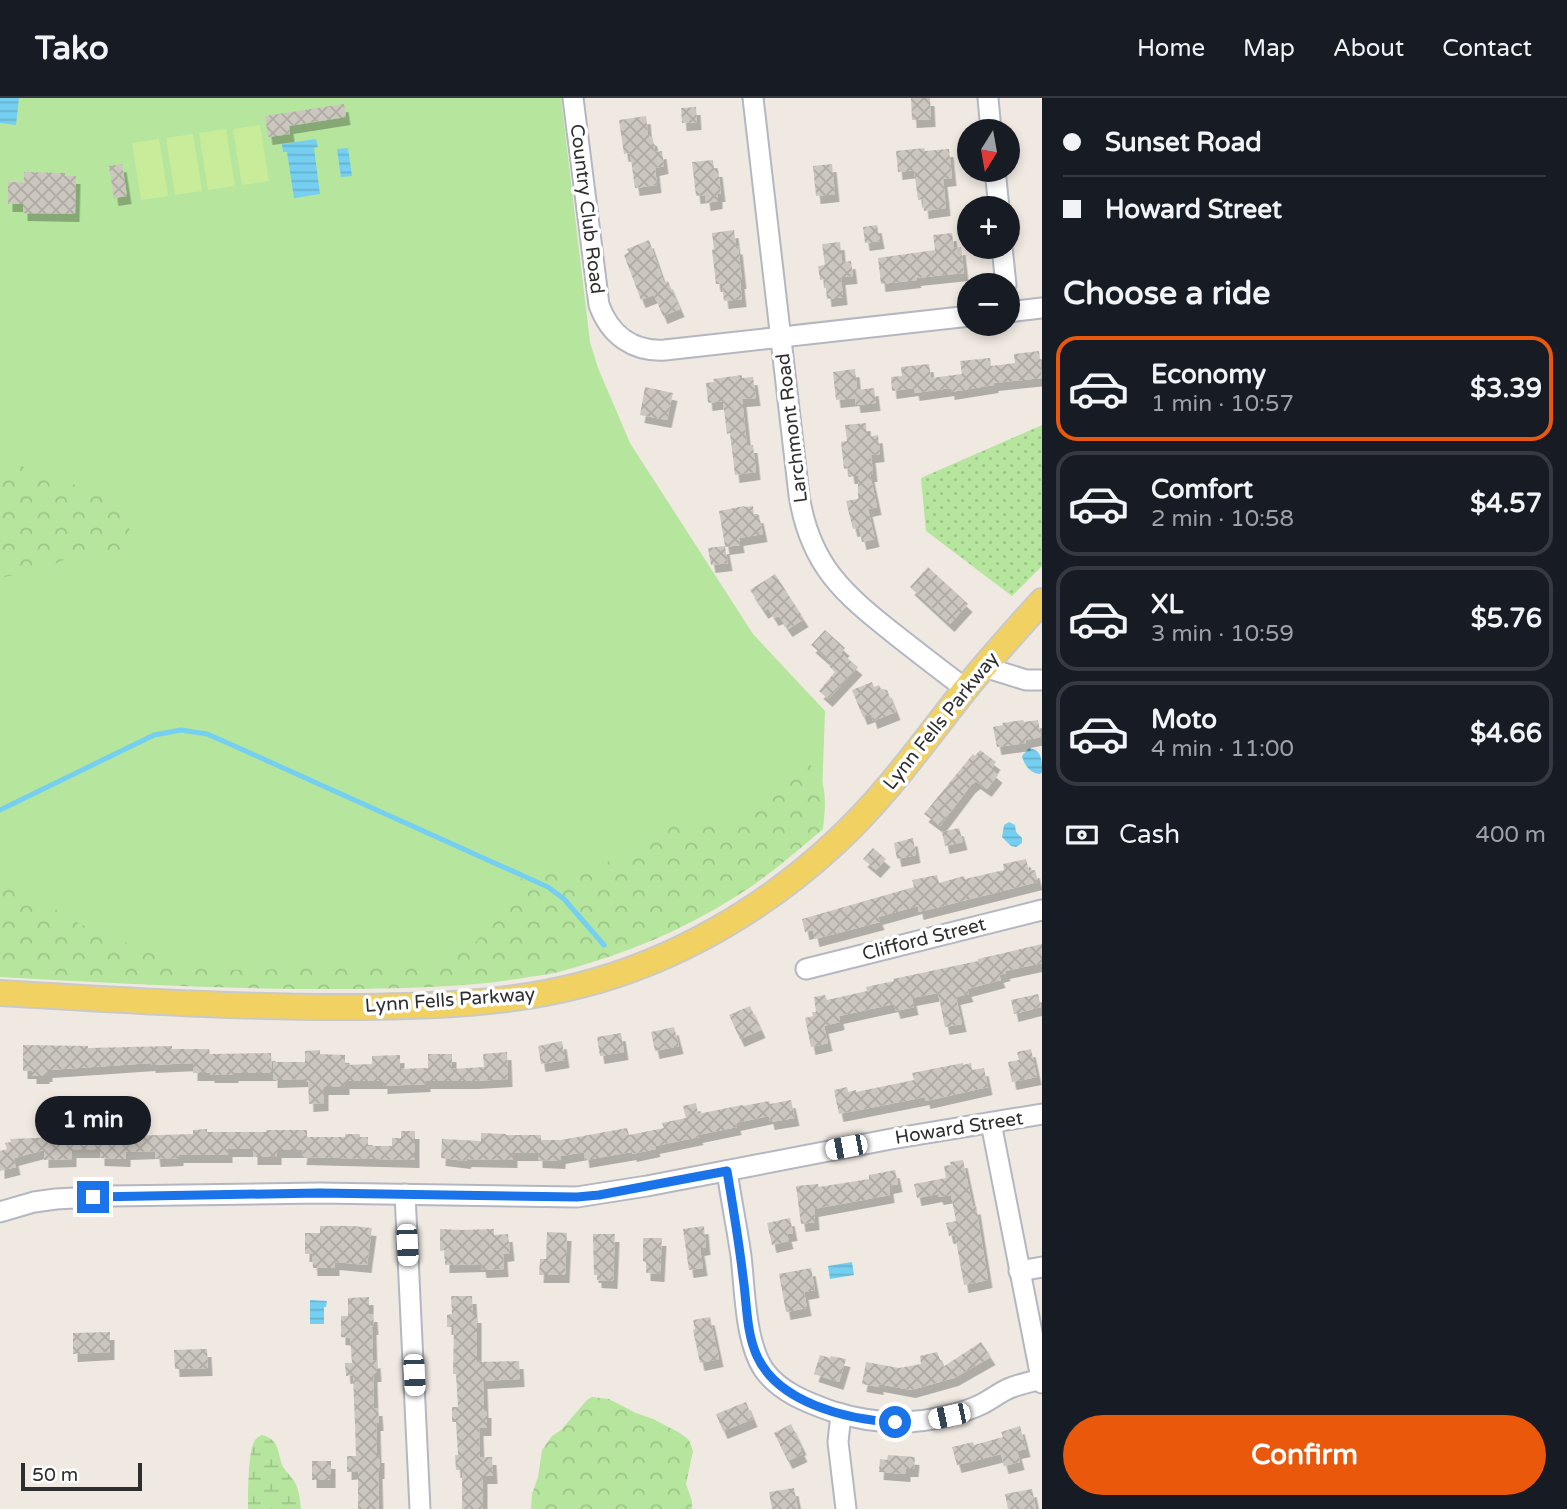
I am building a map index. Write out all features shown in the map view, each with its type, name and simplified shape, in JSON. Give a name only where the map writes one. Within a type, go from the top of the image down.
[{"type":"main road","name":"Lynn Fells Parkway","points":[[0,993],[263,1007],[399,1007],[515,999],[608,978],[660,958],[709,934],[755,906],[833,845],[877,801],[965,689],[1042,601]]},
{"type":"street","name":"Country Club Road","points":[[573,98],[599,306],[610,327],[627,342],[657,351],[957,318]]},
{"type":"street","name":"Larchmont Road","points":[[753,98],[801,508],[808,534],[834,581],[853,600],[965,689]]},
{"type":"street","points":[[988,98],[990,119]]},
{"type":"street","points":[[1020,309],[1042,308]]},
{"type":"street","points":[[984,667],[1026,680],[1042,680]]},
{"type":"street","name":"Clifford Street","points":[[806,969],[1042,910]]},
{"type":"street","name":"Howard Street","points":[[0,1212],[34,1202],[76,1198],[319,1193],[577,1197],[599,1195],[891,1139],[1042,1114]]},
{"type":"street","points":[[727,1171],[741,1255],[750,1334],[757,1357],[765,1371],[790,1393],[842,1414],[877,1421],[931,1420],[982,1404],[1015,1386],[1041,1381],[991,1123]]},
{"type":"street","points":[[405,1194],[420,1509]]},
{"type":"street","points":[[1019,1271],[1042,1267]]},
{"type":"street","points":[[842,1414],[838,1442],[846,1509]]},
{"type":"green space","points":[[0,98],[561,98],[590,342],[598,368],[630,443],[753,634],[825,711],[821,822],[410,979],[0,962]]},
{"type":"green space","points":[[260,125],[269,181],[242,185],[233,129]]},
{"type":"green space","points":[[226,129],[235,186],[208,190],[199,133]]},
{"type":"green space","points":[[193,134],[202,191],[175,195],[166,138]]},
{"type":"green space","points":[[159,139],[168,196],[141,200],[132,143]]},
{"type":"green space","points":[[1042,425],[1042,566],[1012,596],[926,531],[921,478]]},
{"type":"green space","points":[[0,459],[33,472],[92,489],[111,501],[131,532],[127,546],[119,551],[89,549],[43,569],[0,578]]},
{"type":"green space","points":[[808,764],[815,769],[823,784],[823,829],[770,873],[715,909],[632,949],[588,964],[548,974],[466,985],[360,989],[180,986],[0,977],[0,870],[11,881],[82,925],[165,958],[223,970],[400,966],[451,958],[476,942],[494,920],[509,897],[512,887],[520,879],[544,873],[593,869],[625,853],[656,826],[697,828],[717,822],[742,824],[784,772],[795,765]]},
{"type":"green space","points":[[592,1397],[609,1399],[653,1419],[689,1440],[693,1451],[686,1484],[692,1509],[531,1509],[542,1450],[552,1436]]},
{"type":"green space","points":[[262,1435],[275,1444],[283,1467],[297,1487],[301,1509],[248,1509],[252,1448],[257,1438]]},
{"type":"water","points":[[0,98],[19,98],[16,125],[0,123]]},
{"type":"water","points":[[316,139],[318,147],[314,148],[320,194],[294,198],[287,152],[283,152],[282,144]]},
{"type":"water","points":[[348,148],[352,176],[341,177],[337,149]]},
{"type":"water","points":[[1029,748],[1037,751],[1040,756],[1040,774],[1031,771],[1023,759],[1022,756]]},
{"type":"water","points":[[1009,822],[1015,825],[1016,832],[1022,838],[1022,843],[1016,847],[1002,837],[1004,825]]},
{"type":"water","points":[[852,1262],[854,1275],[830,1279],[828,1266]]},
{"type":"water","points":[[310,1300],[327,1301],[324,1307],[324,1324],[310,1324]]},
{"type":"building","points":[[911,98],[930,98],[931,119],[912,120]]},
{"type":"building","points":[[344,104],[346,117],[289,126],[290,134],[268,137],[265,116]]},
{"type":"building","points":[[696,107],[697,122],[682,123],[681,108]]},
{"type":"building","points":[[646,116],[648,135],[653,139],[655,152],[662,151],[664,166],[655,168],[657,185],[635,188],[630,153],[624,154],[619,120]]},
{"type":"building","points":[[924,148],[925,151],[949,149],[952,178],[943,179],[946,208],[924,211],[923,199],[918,200],[914,170],[898,172],[896,151]]},
{"type":"building","points":[[713,160],[714,169],[718,169],[721,194],[718,194],[718,201],[706,203],[705,195],[696,196],[692,162]]},
{"type":"building","points":[[122,164],[127,196],[114,198],[109,166]]},
{"type":"building","points":[[832,164],[835,194],[816,196],[813,166]]},
{"type":"building","points":[[24,172],[65,173],[65,176],[76,176],[75,214],[23,213],[23,204],[8,204],[8,182],[24,182]]},
{"type":"building","points":[[877,225],[880,241],[865,243],[863,227]]},
{"type":"building","points":[[734,230],[736,247],[738,246],[742,299],[724,301],[722,284],[716,284],[712,233]]},
{"type":"building","points":[[952,233],[954,248],[957,248],[957,259],[962,259],[964,273],[881,284],[878,258],[935,250],[933,235]]},
{"type":"building","points":[[649,240],[664,283],[668,281],[680,309],[663,316],[654,295],[641,300],[624,255],[629,252],[627,249]]},
{"type":"building","points":[[840,242],[842,262],[851,261],[853,276],[841,277],[843,297],[827,299],[825,279],[820,280],[818,266],[825,265],[822,244]]},
{"type":"building","points":[[1039,351],[1042,378],[994,383],[950,392],[950,388],[915,393],[914,388],[892,391],[891,377],[902,376],[901,367],[929,364],[931,378],[962,374],[960,361],[990,358],[991,366],[1015,363],[1014,354]]},
{"type":"building","points":[[855,369],[857,390],[874,388],[876,403],[856,405],[855,398],[836,400],[833,372]]},
{"type":"building","points":[[742,375],[742,378],[753,377],[756,398],[742,399],[747,445],[753,445],[756,472],[735,475],[723,401],[708,403],[706,383],[714,382],[713,379]]},
{"type":"building","points":[[645,387],[673,393],[667,420],[640,415]]},
{"type":"building","points":[[866,423],[867,437],[878,435],[880,454],[871,455],[873,474],[870,474],[877,507],[868,509],[875,539],[862,542],[859,528],[853,529],[846,501],[858,499],[858,476],[850,476],[849,468],[844,469],[841,442],[847,441],[845,425]]},
{"type":"building","points":[[753,506],[754,516],[759,515],[763,534],[739,538],[740,545],[725,547],[728,563],[711,565],[708,548],[725,546],[719,511]]},
{"type":"building","points":[[928,567],[968,604],[950,624],[910,587]]},
{"type":"building","points":[[775,574],[804,619],[788,629],[779,616],[774,618],[768,608],[764,611],[750,590]]},
{"type":"building","points":[[825,630],[845,648],[841,653],[858,667],[828,699],[819,691],[835,672],[829,666],[832,663],[811,645]]},
{"type":"building","points":[[872,682],[874,687],[879,685],[881,689],[887,690],[896,712],[873,721],[871,714],[863,717],[852,690]]},
{"type":"building","points":[[1023,720],[1038,720],[1041,737],[1026,740],[1026,743],[997,747],[993,727]]},
{"type":"building","points":[[980,750],[996,762],[991,769],[998,775],[987,789],[976,781],[971,785],[940,826],[924,814],[973,754],[975,756]]},
{"type":"building","points":[[959,828],[963,842],[945,846],[942,832]]},
{"type":"building","points":[[913,838],[916,855],[897,859],[894,843]]},
{"type":"building","points":[[873,848],[886,859],[876,870],[863,859]]},
{"type":"building","points":[[1026,859],[1029,871],[1035,870],[1038,882],[919,912],[918,906],[878,917],[880,922],[815,939],[813,930],[805,932],[802,919],[914,887],[912,880],[937,875],[939,883],[964,876],[965,879],[1004,870],[1003,864]]},
{"type":"building","points":[[1042,944],[1042,963],[1005,971],[1006,973],[999,975],[1001,980],[967,989],[969,994],[956,997],[962,1024],[945,1027],[938,993],[912,998],[914,1007],[896,1011],[894,1004],[839,1016],[840,1022],[824,1026],[828,1043],[811,1047],[805,1018],[816,1012],[814,997],[825,995],[827,1000],[867,991],[866,987],[894,981],[893,979]]},
{"type":"building","points":[[1038,994],[1041,1007],[1014,1014],[1011,1000]]},
{"type":"building","points":[[750,1006],[761,1030],[740,1039],[729,1015]]},
{"type":"building","points":[[674,1027],[679,1046],[655,1051],[651,1032]]},
{"type":"building","points":[[621,1033],[624,1052],[600,1056],[597,1037]]},
{"type":"building","points":[[562,1041],[565,1060],[541,1064],[538,1046]]},
{"type":"building","points":[[23,1045],[88,1048],[172,1046],[172,1049],[209,1049],[210,1054],[271,1053],[272,1073],[210,1075],[193,1073],[193,1063],[151,1063],[48,1070],[45,1076],[32,1076],[32,1071],[23,1071]]},
{"type":"building","points":[[1031,1049],[1037,1077],[1012,1082],[1008,1062],[1019,1060],[1017,1052]]},
{"type":"building","points":[[320,1050],[320,1054],[345,1055],[345,1065],[372,1064],[372,1056],[400,1055],[400,1069],[428,1068],[428,1054],[452,1054],[452,1069],[484,1067],[483,1054],[507,1052],[508,1079],[426,1081],[426,1084],[383,1086],[383,1081],[345,1081],[345,1087],[324,1087],[324,1103],[309,1104],[308,1082],[305,1082],[305,1079],[273,1080],[273,1062],[305,1062],[305,1051]]},
{"type":"building","points":[[971,1063],[972,1070],[984,1068],[988,1087],[926,1101],[925,1097],[839,1114],[834,1090],[847,1087],[848,1092],[856,1092],[914,1080],[912,1073]]},
{"type":"building","points":[[791,1100],[795,1118],[770,1122],[769,1116],[736,1123],[737,1127],[632,1154],[585,1160],[584,1152],[561,1156],[561,1161],[538,1160],[538,1153],[513,1153],[513,1160],[466,1161],[441,1158],[442,1139],[481,1141],[481,1133],[541,1135],[541,1140],[561,1140],[627,1128],[629,1135],[664,1128],[662,1123],[686,1118],[683,1106],[696,1103],[698,1114],[742,1105]]},
{"type":"building","points":[[207,1129],[207,1132],[307,1130],[307,1137],[345,1137],[345,1134],[360,1134],[360,1137],[368,1137],[368,1146],[392,1146],[392,1138],[401,1138],[401,1131],[415,1131],[415,1160],[302,1157],[303,1150],[277,1150],[277,1157],[253,1157],[253,1149],[228,1149],[228,1155],[179,1155],[179,1158],[156,1159],[155,1151],[126,1152],[126,1159],[100,1158],[100,1150],[72,1150],[72,1159],[44,1160],[44,1150],[14,1158],[16,1167],[0,1171],[0,1151],[7,1149],[5,1143],[11,1142],[10,1139],[91,1133],[126,1136],[193,1134],[193,1130]]},
{"type":"building","points":[[963,1160],[973,1207],[976,1206],[988,1280],[964,1285],[955,1235],[949,1236],[946,1223],[956,1221],[951,1195],[939,1197],[938,1194],[917,1198],[914,1184],[946,1178],[944,1166]]},
{"type":"building","points":[[895,1170],[898,1184],[889,1186],[890,1195],[814,1209],[815,1222],[801,1224],[796,1186],[818,1184],[819,1187],[869,1179],[869,1175]]},
{"type":"building","points":[[790,1218],[793,1233],[787,1234],[789,1241],[772,1245],[767,1223]]},
{"type":"building","points":[[320,1226],[372,1228],[367,1265],[335,1262],[335,1268],[313,1268],[312,1254],[305,1254],[305,1233],[320,1233]]},
{"type":"building","points":[[704,1226],[706,1247],[700,1248],[703,1268],[689,1270],[683,1229]]},
{"type":"building","points":[[440,1229],[494,1229],[494,1235],[508,1234],[510,1253],[503,1254],[504,1269],[482,1270],[481,1264],[445,1265],[445,1250],[440,1251]]},
{"type":"building","points":[[547,1232],[567,1233],[565,1275],[539,1275],[540,1259],[546,1259]]},
{"type":"building","points":[[593,1234],[615,1234],[613,1281],[597,1280],[597,1275],[594,1275]]},
{"type":"building","points":[[643,1238],[662,1238],[660,1274],[646,1273]]},
{"type":"building","points":[[811,1268],[815,1290],[804,1292],[807,1308],[786,1312],[779,1274]]},
{"type":"building","points":[[451,1296],[472,1296],[473,1315],[477,1315],[477,1362],[519,1361],[520,1379],[483,1381],[487,1428],[479,1428],[480,1457],[492,1457],[493,1476],[483,1476],[483,1509],[462,1509],[462,1470],[456,1470],[456,1422],[452,1422],[452,1407],[458,1407],[456,1374],[453,1374],[454,1327],[447,1327],[447,1315],[452,1314]]},
{"type":"building","points":[[369,1297],[369,1314],[373,1314],[374,1327],[373,1361],[376,1360],[377,1374],[373,1374],[374,1408],[378,1408],[379,1423],[376,1423],[377,1455],[380,1455],[379,1509],[358,1509],[358,1471],[347,1472],[347,1456],[356,1456],[355,1424],[353,1375],[346,1376],[345,1363],[352,1363],[350,1338],[341,1337],[341,1316],[348,1316],[348,1298]]},
{"type":"building","points":[[710,1317],[719,1359],[700,1363],[693,1320]]},
{"type":"building","points":[[110,1332],[110,1352],[73,1354],[73,1333]]},
{"type":"building","points":[[981,1342],[991,1357],[954,1378],[911,1390],[862,1384],[866,1362],[899,1368],[921,1364],[920,1356],[937,1352],[943,1367]]},
{"type":"building","points":[[207,1349],[208,1368],[175,1369],[174,1350]]},
{"type":"building","points":[[820,1355],[846,1359],[839,1382],[814,1374]]},
{"type":"building","points":[[746,1402],[753,1419],[723,1431],[716,1414]]},
{"type":"building","points":[[791,1424],[803,1454],[788,1461],[774,1433]]},
{"type":"building","points":[[1020,1426],[1026,1449],[1017,1451],[1020,1462],[1004,1466],[1001,1454],[957,1465],[952,1447],[973,1442],[974,1445],[1003,1437],[1001,1432]]},
{"type":"building","points":[[888,1455],[915,1457],[914,1469],[906,1469],[906,1474],[879,1472],[880,1459],[887,1460]]},
{"type":"building","points":[[312,1461],[331,1461],[331,1480],[312,1480]]},
{"type":"building","points":[[794,1488],[798,1509],[772,1509],[769,1492]]},
{"type":"building","points":[[1032,1489],[1036,1509],[1008,1509],[1005,1494]]},
{"type":"waterway","points":[[0,810],[154,735],[181,730],[207,734],[548,887],[564,899],[604,945]]},
{"type":"route","points":[[93,1197],[319,1193],[577,1197],[727,1171],[741,1255],[750,1334],[754,1350],[765,1371],[790,1393],[820,1407],[859,1418],[895,1422]]}]
